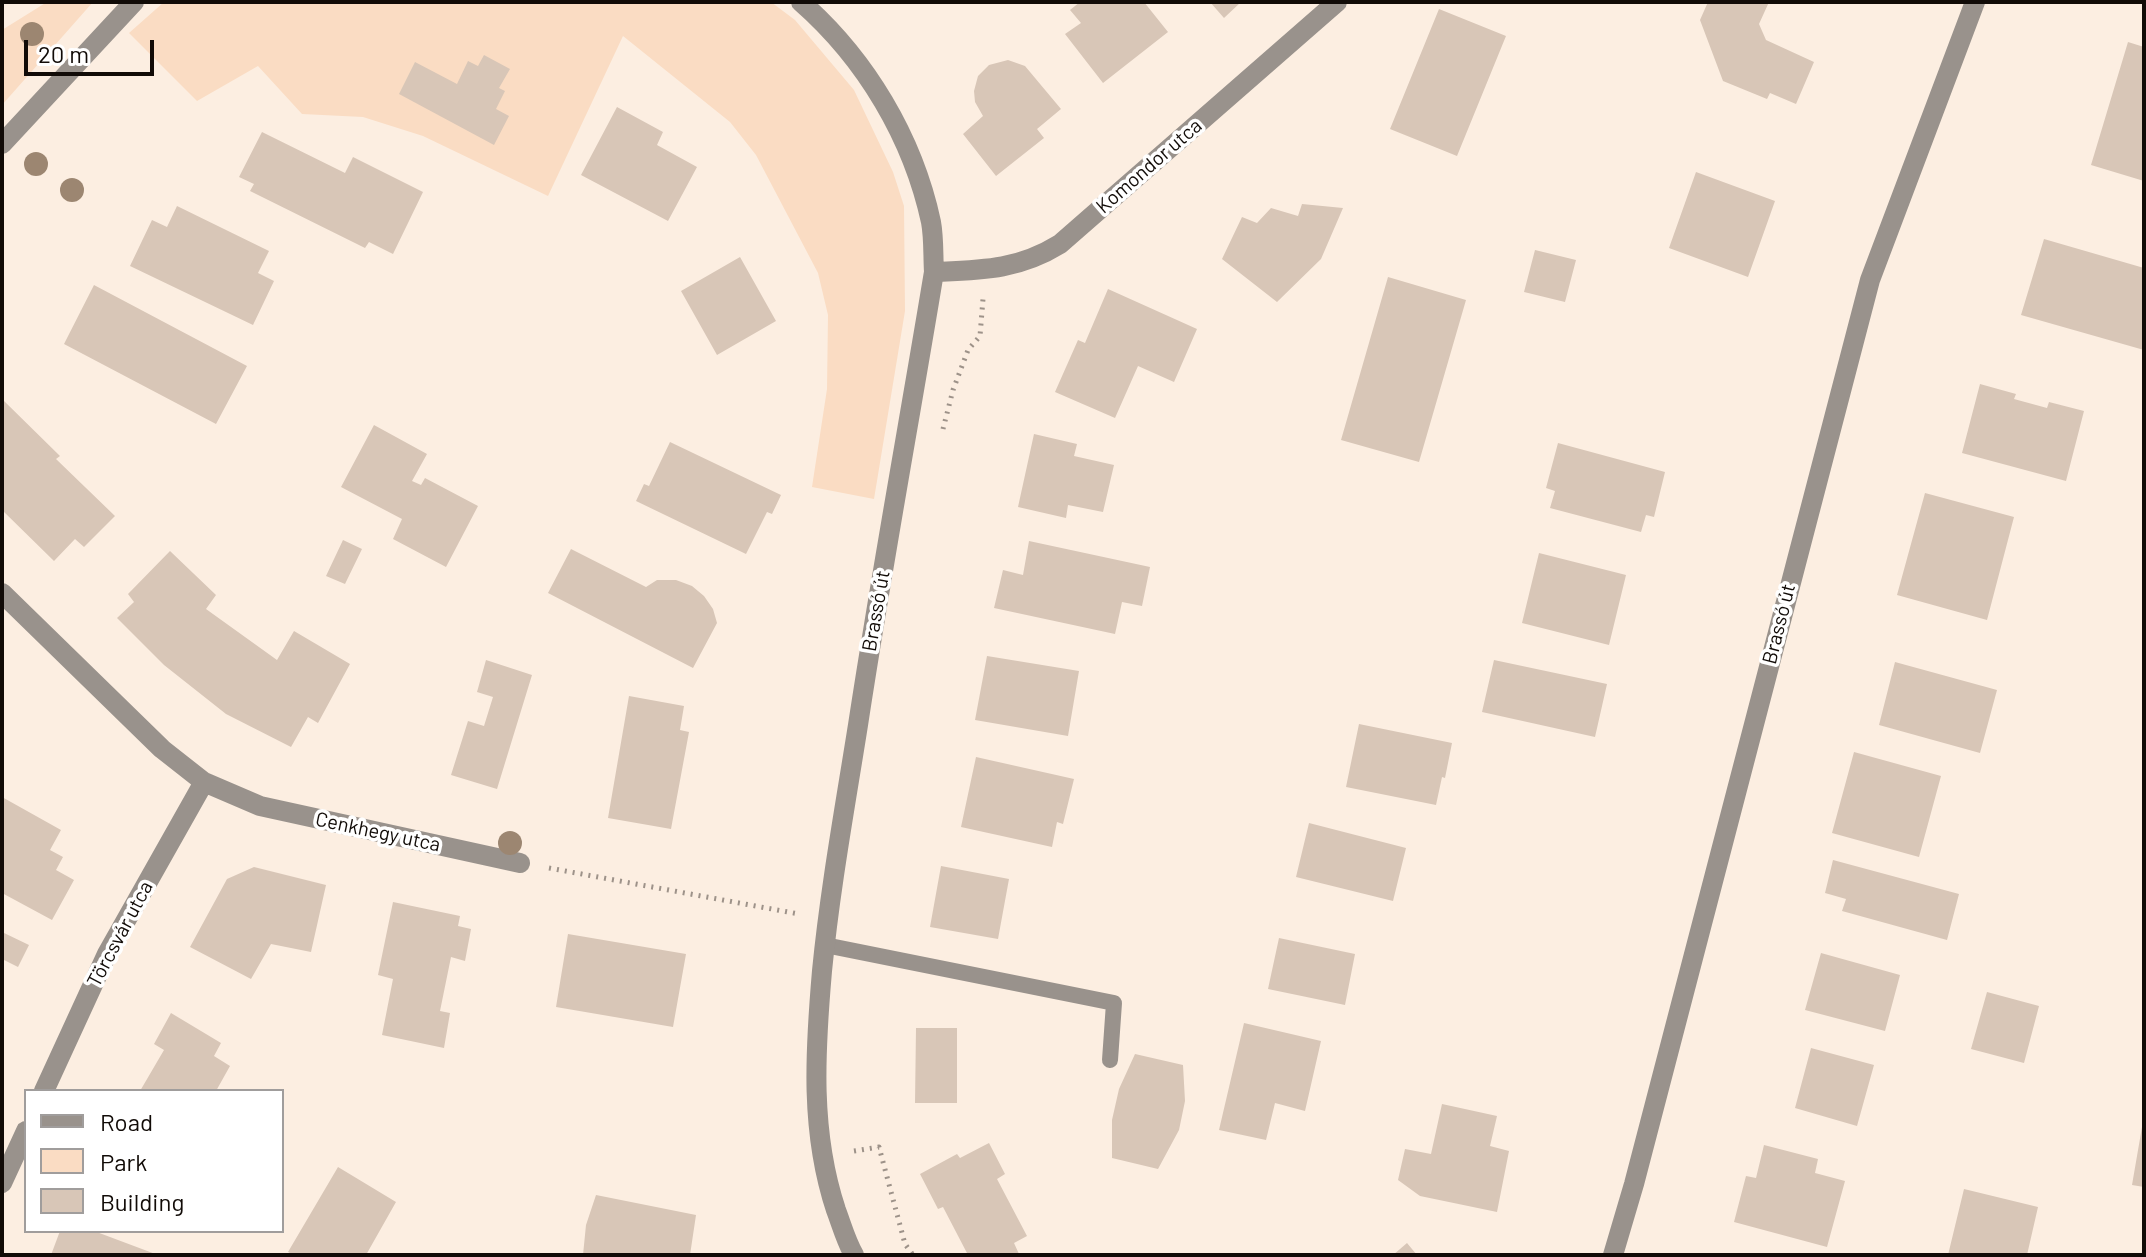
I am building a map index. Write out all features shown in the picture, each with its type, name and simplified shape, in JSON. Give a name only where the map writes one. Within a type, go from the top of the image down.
[{"type":"street","points":[[2,144],[134,2]]},
{"type":"street","name":"Brassó út","points":[[801,2],[825,23],[869,77],[898,128],[917,173],[932,225],[934,272],[827,919],[816,1068],[819,1137],[830,1191],[854,1255]]},
{"type":"street","name":"Komondor utca","points":[[934,272],[984,269],[1038,258],[1060,244],[1337,2]]},
{"type":"street","name":"Brassó út","points":[[1613,1255],[1870,280],[1975,2]]},
{"type":"street","name":"Cenkhegy utca","points":[[2,593],[162,749],[204,782],[260,806],[520,863]]},
{"type":"street","name":"Törcsvár utca","points":[[45,1089],[107,954],[204,782]]},
{"type":"street","points":[[2,1183],[24,1135]]},
{"type":"lane","points":[[825,945],[1114,1003],[1110,1060]]},
{"type":"path","points":[[940,442],[958,376],[968,350],[980,336],[984,269]]},
{"type":"path","points":[[520,863],[827,919]]},
{"type":"path","points":[[849,1152],[879,1147],[905,1244],[913,1255]]},
{"type":"green space","points":[[47,2],[93,2],[2,105],[2,30]]},
{"type":"green space","points":[[164,2],[771,2],[795,20],[854,90],[893,172],[904,206],[905,311],[874,499],[812,487],[827,389],[828,315],[818,273],[756,155],[730,122],[623,36],[548,196],[423,136],[363,117],[302,114],[258,66],[197,101],[129,33]]},
{"type":"building","points":[[1080,2],[1144,2],[1168,32],[1103,83],[1065,34],[1081,23],[1070,10]]},
{"type":"building","points":[[1210,2],[1241,2],[1224,18]]},
{"type":"building","points":[[1708,2],[1769,2],[1759,24],[1766,40],[1814,62],[1796,104],[1770,93],[1767,99],[1723,81],[1700,20]]},
{"type":"building","points":[[1439,9],[1506,36],[1457,156],[1390,129]]},
{"type":"building","points":[[2128,42],[2144,47],[2144,181],[2091,165]]},
{"type":"building","points":[[484,55],[510,69],[499,88],[505,91],[496,109],[509,116],[494,145],[399,94],[415,62],[457,84],[468,61],[478,66]]},
{"type":"building","points":[[1008,60],[1025,66],[1061,109],[1037,129],[1044,138],[996,176],[963,134],[983,116],[975,102],[978,76],[989,65]]},
{"type":"building","points":[[617,107],[663,132],[657,145],[697,167],[668,221],[581,175]]},
{"type":"building","points":[[262,132],[345,173],[353,157],[423,192],[393,254],[369,242],[365,248],[250,191],[254,184],[239,177]]},
{"type":"building","points":[[1696,172],[1775,201],[1748,277],[1669,248]]},
{"type":"building","points":[[1302,204],[1343,208],[1321,259],[1277,302],[1222,259],[1242,217],[1257,223],[1271,208],[1298,216]]},
{"type":"building","points":[[177,206],[269,251],[258,273],[274,281],[253,325],[130,266],[152,220],[167,227]]},
{"type":"building","points":[[2044,239],[2144,268],[2144,350],[2021,315]]},
{"type":"building","points":[[1535,250],[1576,260],[1565,302],[1524,292]]},
{"type":"building","points":[[740,257],[776,321],[717,355],[681,291]]},
{"type":"building","points":[[1388,277],[1466,300],[1419,462],[1341,440]]},
{"type":"building","points":[[94,285],[247,366],[216,424],[64,344]]},
{"type":"building","points":[[1108,289],[1197,329],[1174,382],[1138,366],[1115,418],[1055,392],[1078,340],[1085,343]]},
{"type":"building","points":[[1980,384],[2016,394],[2014,399],[2047,408],[2049,402],[2084,411],[2066,481],[1962,453]]},
{"type":"building","points":[[2,399],[60,456],[56,459],[115,516],[84,547],[75,539],[54,561],[2,510]]},
{"type":"building","points":[[374,425],[427,454],[412,481],[421,485],[425,478],[478,506],[446,567],[393,539],[402,519],[341,487]]},
{"type":"building","points":[[1034,434],[1077,444],[1074,456],[1114,465],[1103,512],[1068,505],[1066,518],[1018,507]]},
{"type":"building","points":[[670,442],[781,495],[772,514],[767,512],[746,554],[636,501],[644,484],[649,486]]},
{"type":"building","points":[[1558,443],[1665,472],[1654,517],[1646,515],[1641,532],[1550,508],[1555,491],[1546,488]]},
{"type":"building","points":[[1925,493],[2014,517],[1987,620],[1897,595]]},
{"type":"building","points":[[343,540],[362,549],[345,584],[326,576]]},
{"type":"building","points":[[1029,541],[1150,567],[1142,606],[1122,602],[1115,634],[994,608],[1003,570],[1023,575]]},
{"type":"building","points":[[571,549],[646,587],[657,580],[676,580],[692,586],[704,596],[713,609],[717,623],[693,668],[548,593]]},
{"type":"building","points":[[170,551],[216,595],[206,609],[277,660],[294,631],[350,664],[318,723],[308,717],[291,747],[226,714],[164,665],[117,618],[134,602],[128,594]]},
{"type":"building","points":[[1539,553],[1626,575],[1609,645],[1522,623]]},
{"type":"building","points":[[987,656],[1079,671],[1068,736],[975,720]]},
{"type":"building","points":[[486,660],[532,675],[497,789],[451,775],[468,721],[484,726],[493,697],[477,692]]},
{"type":"building","points":[[1494,660],[1607,684],[1595,737],[1482,712]]},
{"type":"building","points":[[1895,662],[1997,690],[1980,753],[1879,725]]},
{"type":"building","points":[[629,696],[684,706],[680,730],[689,732],[671,829],[608,818]]},
{"type":"building","points":[[1359,724],[1452,743],[1436,805],[1346,787]]},
{"type":"building","points":[[1854,752],[1941,776],[1919,857],[1832,833]]},
{"type":"building","points":[[976,757],[1074,779],[1063,824],[1057,822],[1052,847],[961,827]]},
{"type":"building","points":[[2,797],[61,830],[50,850],[63,857],[56,870],[74,880],[52,920],[2,893]]},
{"type":"building","points":[[1309,823],[1406,848],[1393,901],[1296,877]]},
{"type":"building","points":[[1833,860],[1959,894],[1947,940],[1842,911],[1846,899],[1825,893]]},
{"type":"building","points":[[941,866],[1009,879],[998,939],[930,927]]},
{"type":"building","points":[[254,867],[326,885],[311,952],[271,944],[251,979],[190,947],[227,879]]},
{"type":"building","points":[[393,902],[460,916],[458,926],[471,929],[465,961],[451,957],[440,1011],[450,1013],[444,1048],[382,1035],[393,979],[378,975]]},
{"type":"building","points":[[2,932],[29,945],[18,967],[2,959]]},
{"type":"building","points":[[568,934],[686,954],[673,1027],[556,1007]]},
{"type":"building","points":[[1279,938],[1355,954],[1345,1005],[1268,989]]},
{"type":"building","points":[[1821,953],[1900,975],[1885,1031],[1805,1010]]},
{"type":"building","points":[[1987,992],[2039,1006],[2024,1063],[1971,1049]]},
{"type":"building","points":[[171,1013],[221,1043],[214,1056],[230,1066],[217,1089],[141,1089],[164,1050],[154,1044]]},
{"type":"building","points":[[1244,1023],[1321,1041],[1305,1111],[1275,1103],[1266,1140],[1219,1130]]},
{"type":"building","points":[[916,1028],[957,1028],[957,1103],[915,1103]]},
{"type":"building","points":[[1811,1048],[1874,1065],[1857,1126],[1795,1108]]},
{"type":"building","points":[[1135,1054],[1183,1065],[1185,1101],[1179,1130],[1158,1169],[1112,1158],[1112,1120],[1119,1089]]},
{"type":"building","points":[[1442,1104],[1497,1116],[1490,1146],[1509,1151],[1497,1212],[1420,1196],[1398,1180],[1405,1149],[1431,1154]]},
{"type":"building","points":[[2144,1128],[2144,1187],[2132,1185]]},
{"type":"building","points":[[989,1143],[1005,1174],[997,1179],[1027,1236],[1014,1243],[1019,1254],[1016,1255],[968,1255],[943,1207],[938,1209],[920,1174],[957,1154],[960,1158]]},
{"type":"building","points":[[1764,1145],[1818,1159],[1815,1173],[1845,1181],[1827,1247],[1734,1222],[1746,1176],[1756,1178]]},
{"type":"building","points":[[338,1167],[396,1202],[366,1255],[294,1255],[288,1252]]},
{"type":"building","points":[[1964,1189],[2038,1207],[2027,1255],[1948,1255]]},
{"type":"building","points":[[596,1195],[696,1215],[690,1255],[583,1255],[586,1225]]},
{"type":"building","points":[[59,1233],[99,1233],[158,1255],[51,1255]]},
{"type":"building","points":[[1407,1243],[1417,1255],[1393,1255]]}]
